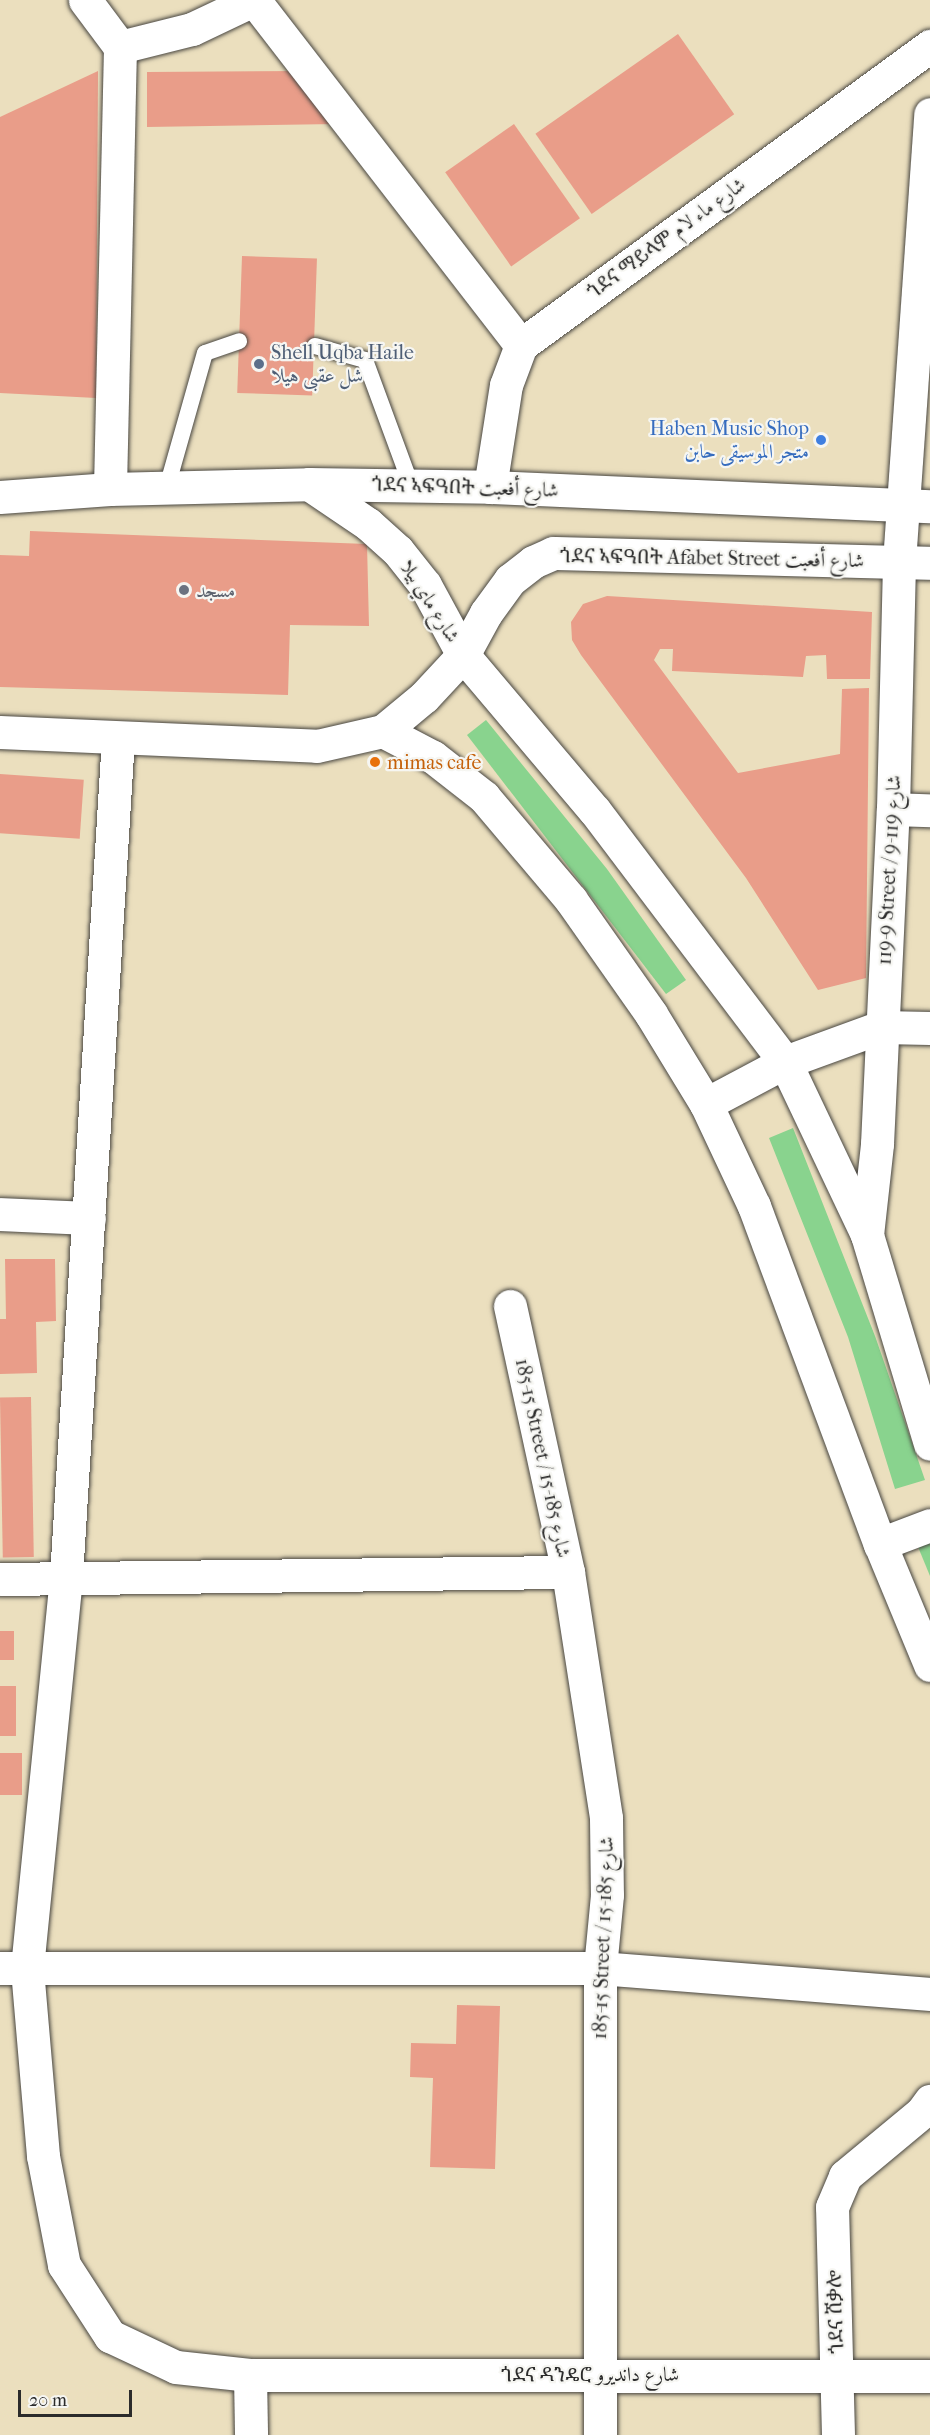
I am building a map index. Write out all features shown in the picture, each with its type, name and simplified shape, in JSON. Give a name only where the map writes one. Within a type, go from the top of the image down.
[{"type":"main road","points":[[85,0],[120,47],[110,489]]},
{"type":"main road","points":[[120,47],[192,29],[254,0],[521,345],[506,385],[490,487]]},
{"type":"main road","name":"ጎደና ማይላም شارع ماء لام","points":[[521,345],[930,46]]},
{"type":"main road","name":"119-9 Street / شارع 119-9","points":[[867,1235],[877,1144],[893,809],[915,563],[930,114]]},
{"type":"main road","name":"ጎደና ኣፍዓበት شارع أفعبت","points":[[0,497],[110,489],[309,483],[490,487],[918,505]]},
{"type":"main road","name":"شارع ماي بيلا","points":[[309,483],[368,524],[398,551],[425,585],[463,655],[595,811],[785,1062],[867,1235]]},
{"type":"main road","name":"ጎደና ኣፍዓበት Afabet Street شارع أفعبت","points":[[0,732],[317,747],[382,731],[424,697],[463,655],[486,613],[510,580],[533,562],[554,553],[915,563]]},
{"type":"main road","points":[[382,731],[433,757],[484,797],[571,900],[651,1014],[706,1104],[754,1206],[879,1544],[930,1665]]},
{"type":"main road","name":"ጎደና ዳንዴሮ شارع دانديرو","points":[[118,738],[66,1577],[14,1969],[43,2156],[64,2265],[110,2336],[176,2367],[250,2375],[599,2373],[930,2376]]},
{"type":"main road","points":[[893,809],[930,810]]},
{"type":"main road","points":[[706,1104],[785,1062],[881,1027],[930,1028]]},
{"type":"main road","points":[[0,1214],[89,1218]]},
{"type":"main road","points":[[867,1235],[930,1444]]},
{"type":"main road","name":"185-15 Street / شارع 185-15","points":[[510,1306],[568,1572],[606,1818],[607,1895],[600,1968],[600,2435]]},
{"type":"main road","points":[[879,1544],[930,1525]]},
{"type":"main road","points":[[0,1579],[568,1572]]},
{"type":"main road","points":[[14,1969],[600,1968],[930,1994]]},
{"type":"main road","name":"ጎደና ሸቃሎ","points":[[838,2435],[832,2207],[837,2190],[845,2176],[922,2112],[930,2100]]},
{"type":"main road","points":[[250,2375],[251,2435]]},
{"type":"lane","points":[[167,487],[205,353],[239,341]]},
{"type":"lane","points":[[315,346],[365,360],[411,485]]},
{"type":"green space","points":[[486,720],[607,869],[686,980],[666,994],[467,735]]},
{"type":"green space","points":[[793,1128],[875,1336],[925,1480],[895,1489],[848,1337],[769,1138]]},
{"type":"green space","points":[[930,1537],[930,1576],[916,1542]]},
{"type":"building","points":[[678,34],[734,114],[592,214],[535,134]]},
{"type":"building","points":[[98,71],[96,398],[0,393],[0,117]]},
{"type":"building","points":[[304,71],[336,124],[147,127],[147,72]]},
{"type":"building","points":[[514,124],[580,218],[511,266],[445,172]]},
{"type":"building","points":[[242,256],[317,259],[312,396],[237,393]]},
{"type":"building","name":"مسجد","points":[[30,531],[367,544],[369,626],[290,625],[288,695],[0,687],[0,555],[29,556]]},
{"type":"building","points":[[607,596],[872,612],[870,679],[827,679],[826,655],[806,656],[803,677],[672,671],[673,649],[660,649],[654,660],[738,773],[840,754],[842,689],[869,688],[866,978],[818,990],[746,878],[581,655],[572,640],[571,622],[583,604]]},
{"type":"building","points":[[0,774],[84,780],[80,839],[0,833]]},
{"type":"building","points":[[5,1259],[55,1259],[56,1321],[36,1322],[37,1373],[0,1374],[0,1319],[6,1319]]},
{"type":"building","points":[[31,1397],[34,1557],[3,1558],[0,1398]]},
{"type":"building","points":[[0,1631],[14,1631],[14,1660],[0,1660]]},
{"type":"building","points":[[0,1686],[16,1686],[16,1736],[0,1736]]},
{"type":"building","points":[[0,1753],[22,1753],[22,1795],[0,1795]]},
{"type":"building","points":[[457,2005],[500,2006],[495,2169],[430,2167],[433,2078],[410,2077],[411,2043],[456,2044]]},
{"type":"place","name":"Shell Uqba Haile شل عقبى هيلا","points":[[259,364]]},
{"type":"place","name":"Haben Music Shop متجر الموسيقى حابن","points":[[821,440]]},
{"type":"place","name":"مسجد","points":[[184,590]]},
{"type":"place","name":"mimas cafe","points":[[375,762]]}]
